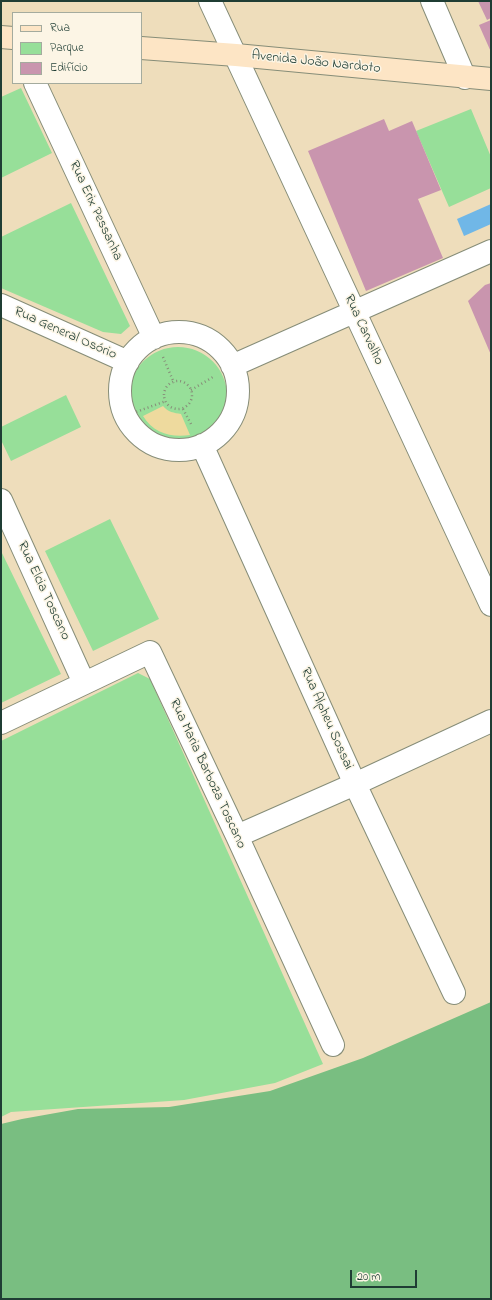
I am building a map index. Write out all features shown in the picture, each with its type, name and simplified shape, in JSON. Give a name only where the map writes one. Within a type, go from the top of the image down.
[{"type":"street","name":"Rua Carvalho","points":[[210,1],[491,605]]},
{"type":"street","points":[[432,1],[465,78]]},
{"type":"street","points":[[1,37],[12,38]]},
{"type":"street","name":"Avenida João Nardoto","points":[[142,48],[236,55],[465,78],[491,79]]},
{"type":"street","name":"Rua Erix Pessanha","points":[[35,84],[154,338]]},
{"type":"street","points":[[232,366],[491,251]]},
{"type":"street","name":"Rua General Osório","points":[[1,305],[128,362]]},
{"type":"street","points":[[184,332],[199,336],[213,342],[224,353],[232,366],[237,378],[238,392],[236,405],[231,418],[224,429],[214,438],[202,445],[190,449],[177,450],[158,446],[141,437],[132,427],[126,416],[121,403],[120,389],[123,375],[128,362],[135,352],[154,338],[169,333],[184,332]]},
{"type":"street","name":"Rua Alpheu Sossai","points":[[202,445],[355,784],[454,992]]},
{"type":"street","name":"Rua Elcia Toscano","points":[[1,500],[84,683]]},
{"type":"street","name":"Rua Maria Barboza Toscano","points":[[1,723],[150,652],[333,1045]]},
{"type":"street","points":[[237,836],[355,784],[491,720]]},
{"type":"path","points":[[154,338],[174,383]]},
{"type":"path","points":[[183,382],[190,388],[192,397],[191,402],[188,405],[180,409],[171,407],[166,400],[164,396],[167,387],[174,383],[183,382]]},
{"type":"path","points":[[126,416],[166,400]]},
{"type":"green space","points":[[21,88],[52,153],[1,178],[1,97]]},
{"type":"green space","points":[[471,109],[491,157],[491,188],[449,207],[416,131]]},
{"type":"green space","points":[[71,203],[130,326],[121,334],[103,332],[1,288],[1,237]]},
{"type":"green space","points":[[178,347],[197,351],[213,361],[223,377],[227,396],[223,415],[213,431],[197,441],[178,445],[159,441],[143,431],[133,415],[129,396],[133,377],[143,361],[159,351]]},
{"type":"green space","points":[[66,395],[81,427],[11,461],[1,440],[1,427]]},
{"type":"green space","points":[[110,519],[159,619],[93,651],[45,551]]},
{"type":"green space","points":[[1,551],[61,674],[1,703]]},
{"type":"green space","points":[[138,673],[150,679],[323,1064],[275,1083],[184,1100],[11,1112],[1,1117],[1,741]]},
{"type":"green space","points":[[491,1002],[491,1299],[1,1299],[1,1124],[78,1109],[169,1107],[270,1091],[363,1058]]},
{"type":"sand","points":[[163,406],[169,411],[181,414],[190,435],[170,435],[152,427],[147,422],[143,416]]},
{"type":"water","points":[[491,204],[491,224],[464,236],[457,219]]},
{"type":"building","points":[[478,1],[491,1],[491,18],[487,20]]},
{"type":"building","points":[[491,20],[491,52],[479,25]]},
{"type":"building","points":[[384,119],[389,131],[412,121],[441,190],[418,199],[443,258],[366,291],[308,151]]},
{"type":"building","points":[[491,283],[491,355],[468,301],[485,285]]}]
